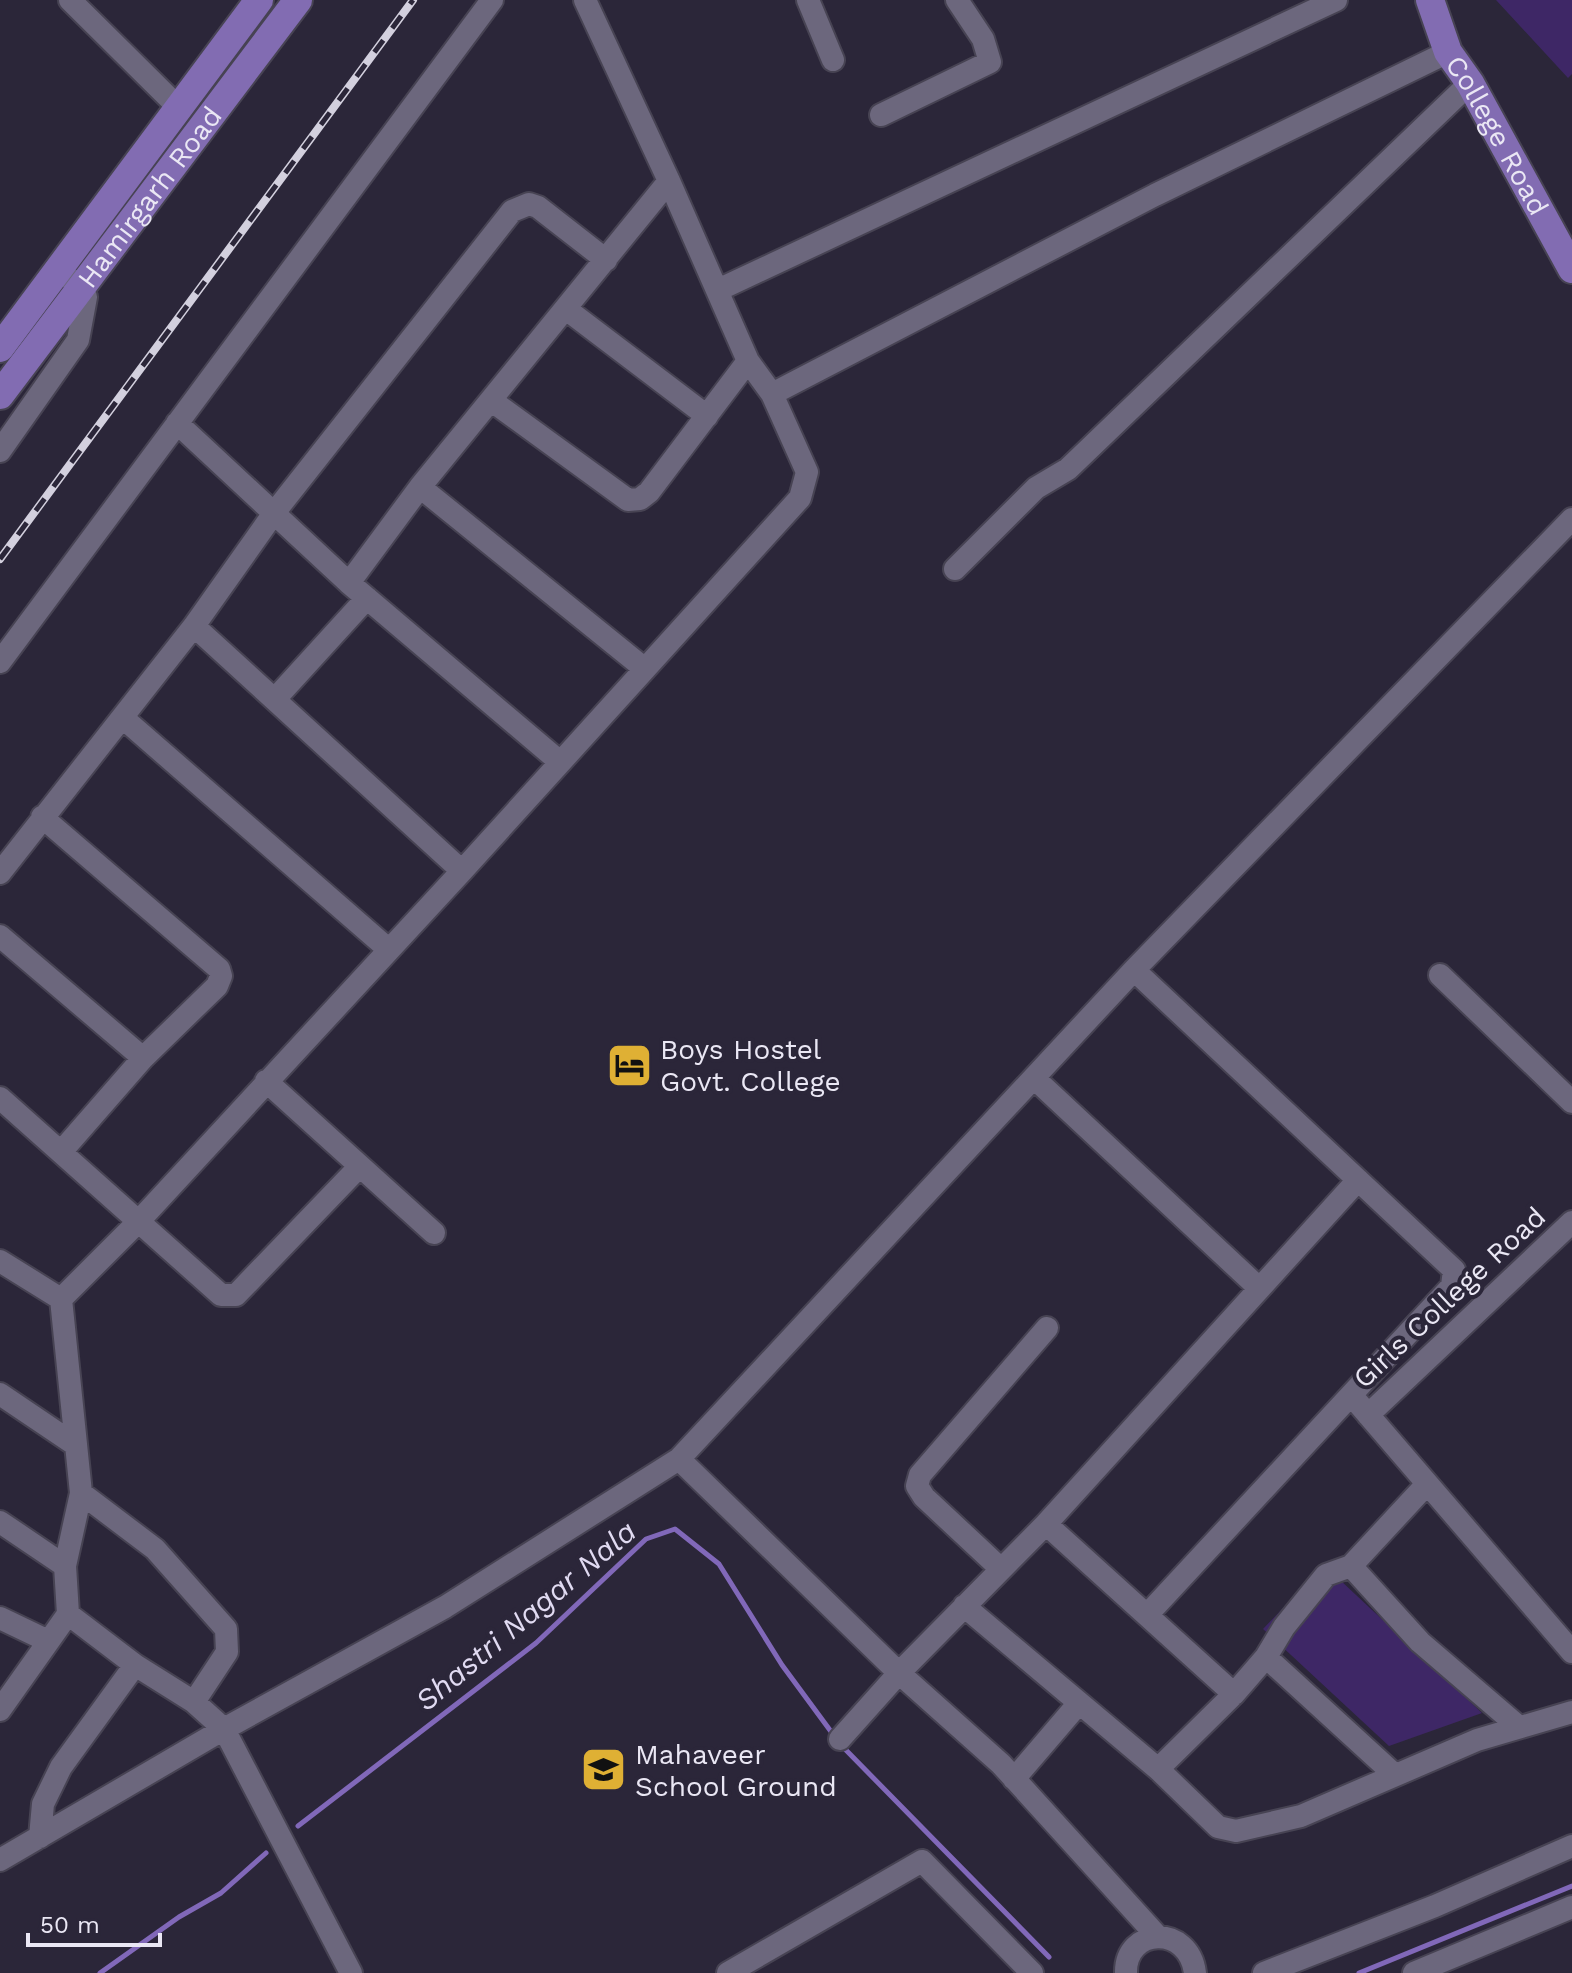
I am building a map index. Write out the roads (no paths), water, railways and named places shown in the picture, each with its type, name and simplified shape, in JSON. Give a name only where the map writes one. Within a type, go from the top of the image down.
[{"type":"main road","name":"Hamirgarh Road","points":[[0,395],[69,278],[178,107],[259,0]]},
{"type":"main road","name":"Hamirgarh Road","points":[[0,348],[69,278],[298,0]]},
{"type":"main road","name":"College Road","points":[[1430,0],[1448,52],[1470,83],[1572,269]]},
{"type":"street","points":[[70,0],[178,107]]},
{"type":"street","points":[[0,662],[492,0]]},
{"type":"street","points":[[61,1299],[139,1221],[387,948],[462,871],[800,498],[807,472],[772,394],[748,361],[585,0]]},
{"type":"street","points":[[808,0],[833,60]]},
{"type":"street","points":[[881,115],[990,62],[983,39],[957,0]]},
{"type":"street","points":[[718,290],[1336,0]]},
{"type":"street","points":[[772,394],[1155,195],[1448,52]]},
{"type":"street","points":[[955,569],[1036,488],[1068,469],[1470,83]]},
{"type":"street","points":[[349,583],[420,487],[669,181]]},
{"type":"street","points":[[0,873],[194,626],[274,513],[512,211],[529,204],[538,207],[606,260]]},
{"type":"street","points":[[0,451],[78,340],[86,297],[69,278]]},
{"type":"street","points":[[566,309],[707,416]]},
{"type":"street","points":[[492,401],[628,500],[640,499],[649,492],[748,361]]},
{"type":"street","points":[[177,423],[349,583],[560,762]]},
{"type":"street","points":[[420,487],[645,669]]},
{"type":"street","points":[[0,1860],[224,1729],[445,1607],[679,1459],[1134,970],[1572,519]]},
{"type":"street","points":[[275,699],[367,598]]},
{"type":"street","points":[[194,626],[462,871]]},
{"type":"street","points":[[123,718],[387,948]]},
{"type":"street","points":[[42,817],[219,969],[221,976],[217,986],[143,1058],[61,1152]]},
{"type":"street","points":[[0,936],[143,1058]]},
{"type":"street","points":[[1134,970],[1454,1270],[1452,1286],[1147,1615]]},
{"type":"street","points":[[1440,975],[1572,1102]]},
{"type":"street","points":[[1034,1078],[1259,1288]]},
{"type":"street","points":[[266,1081],[434,1233]]},
{"type":"street","points":[[0,1098],[221,1295],[236,1295],[360,1166]]},
{"type":"street","points":[[840,1739],[899,1673],[1046,1524],[1358,1180]]},
{"type":"street","name":"Girls College Road","points":[[1368,1415],[1572,1222]]},
{"type":"street","points":[[0,1261],[61,1299]]},
{"type":"street","points":[[0,1710],[68,1614],[65,1566],[81,1493],[61,1299]]},
{"type":"street","points":[[1001,1569],[924,1497],[917,1486],[920,1475],[1047,1328]]},
{"type":"street","points":[[0,1394],[74,1444]]},
{"type":"street","points":[[1352,1396],[1572,1652]]},
{"type":"street","points":[[679,1459],[899,1673],[1014,1779],[1158,1937],[1180,1943],[1188,1952],[1195,1973]]},
{"type":"street","points":[[1158,1769],[1234,1694],[1266,1657],[1326,1575],[1351,1566],[1427,1484]]},
{"type":"street","points":[[81,1493],[155,1549],[226,1629],[227,1652],[194,1702]]},
{"type":"street","points":[[0,1522],[65,1566]]},
{"type":"street","points":[[1046,1524],[1234,1694]]},
{"type":"street","points":[[1351,1566],[1420,1642],[1519,1727]]},
{"type":"street","points":[[964,1606],[1158,1769],[1218,1827],[1236,1831],[1301,1816],[1477,1740],[1572,1712]]},
{"type":"street","points":[[68,1614],[135,1665],[194,1702],[224,1729],[351,1973]]},
{"type":"street","points":[[0,1618],[48,1641]]},
{"type":"street","points":[[1266,1657],[1395,1775]]},
{"type":"street","points":[[40,1837],[43,1804],[61,1767],[135,1665]]},
{"type":"street","points":[[1014,1779],[1079,1703]]},
{"type":"street","points":[[1264,1973],[1435,1906],[1572,1846]]},
{"type":"street","points":[[728,1973],[922,1861],[1032,1973]]},
{"type":"street","points":[[1430,1970],[1572,1907]]},
{"type":"street","points":[[1126,1973],[1130,1956],[1137,1946],[1158,1937]]},
{"type":"waterway","name":"Shastri Nagar Nala","points":[[298,1826],[536,1643],[646,1539],[675,1529],[719,1564],[782,1665],[835,1737]]},
{"type":"waterway","name":"Shastri Nagar Nala","points":[[841,1745],[1049,1957]]},
{"type":"waterway","name":"Shastri Nagar Nala","points":[[100,1973],[179,1917],[221,1893],[266,1853]]},
{"type":"waterway","name":"Shastri Nagar Nala","points":[[1359,1973],[1572,1886]]},
{"type":"railway","points":[[0,559],[413,0]]},
{"type":"place","name":"Boys Hostel Govt. College","points":[[629,1065]]},
{"type":"place","name":"Mahaveer School Ground","points":[[604,1770]]}]
